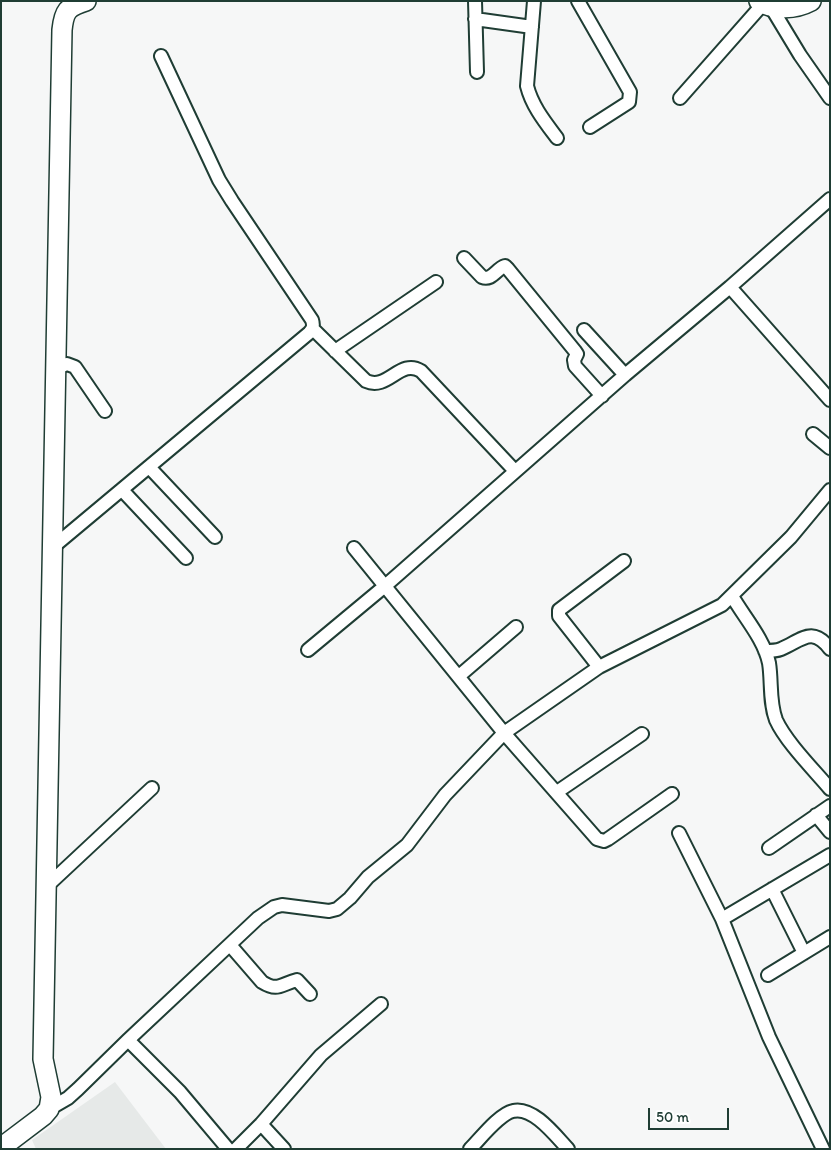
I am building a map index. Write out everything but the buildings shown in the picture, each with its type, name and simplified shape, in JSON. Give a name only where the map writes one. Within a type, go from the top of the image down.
[{"type":"street","points":[[49,1109],[51,1097],[44,1059],[62,30],[67,10],[86,1]]},
{"type":"street","points":[[475,1],[477,72]]},
{"type":"street","points":[[534,1],[527,86],[543,120],[557,138]]},
{"type":"street","points":[[578,1],[630,92],[629,102],[590,127]]},
{"type":"street","points":[[764,4],[792,7],[809,2]]},
{"type":"street","points":[[764,4],[830,98]]},
{"type":"street","points":[[680,98],[764,4]]},
{"type":"street","points":[[475,19],[532,27]]},
{"type":"street","points":[[162,56],[232,202],[312,320],[312,329],[366,381],[372,384],[379,383],[407,368],[414,367],[421,371],[516,471]]},
{"type":"street","points":[[308,650],[385,586],[625,375],[730,287],[830,199]]},
{"type":"street","points":[[464,258],[482,277],[486,278],[490,278],[501,267],[505,266],[508,269],[576,350],[577,354],[574,363],[602,396]]},
{"type":"street","points":[[335,351],[436,282]]},
{"type":"street","points":[[730,287],[830,400]]},
{"type":"street","points":[[53,547],[312,329]]},
{"type":"street","points":[[584,330],[625,375]]},
{"type":"street","points":[[56,368],[68,364],[75,367],[105,411]]},
{"type":"street","points":[[813,434],[830,448]]},
{"type":"street","points":[[149,467],[215,537]]},
{"type":"street","points":[[122,490],[186,558]]},
{"type":"street","points":[[2,1147],[44,1116],[49,1109],[78,1090],[128,1040],[258,918],[274,907],[282,906],[329,912],[337,909],[350,898],[368,877],[407,845],[445,795],[504,734],[599,667],[722,605],[791,537],[830,490]]},
{"type":"street","points":[[354,548],[504,734],[597,839],[604,841],[672,794]]},
{"type":"street","points":[[599,667],[559,616],[559,610],[624,561]]},
{"type":"street","points":[[732,596],[765,651],[769,663],[774,711],[781,730],[830,789]]},
{"type":"street","points":[[459,676],[516,627]]},
{"type":"street","points":[[765,651],[780,650],[808,635],[816,636],[830,649]]},
{"type":"street","points":[[556,792],[642,734]]},
{"type":"street","points":[[47,886],[152,788]]},
{"type":"street","points":[[769,848],[830,806]]},
{"type":"street","points":[[816,815],[830,832]]},
{"type":"street","points":[[679,833],[722,919],[769,1037],[823,1149]]},
{"type":"street","points":[[722,919],[830,855]]},
{"type":"street","points":[[772,890],[804,953]]},
{"type":"street","points":[[768,975],[830,937]]},
{"type":"street","points":[[230,945],[262,982],[279,988],[297,980],[310,994]]},
{"type":"street","points":[[236,1149],[261,1124],[322,1055],[381,1004]]},
{"type":"street","points":[[128,1040],[180,1092],[228,1149]]},
{"type":"street","points":[[470,1149],[502,1116],[512,1111],[523,1110],[538,1118],[568,1149]]},
{"type":"street","points":[[261,1124],[284,1149]]},
{"type":"shaded area","points":[[115,1082],[166,1149],[36,1149],[32,1140]]}]
